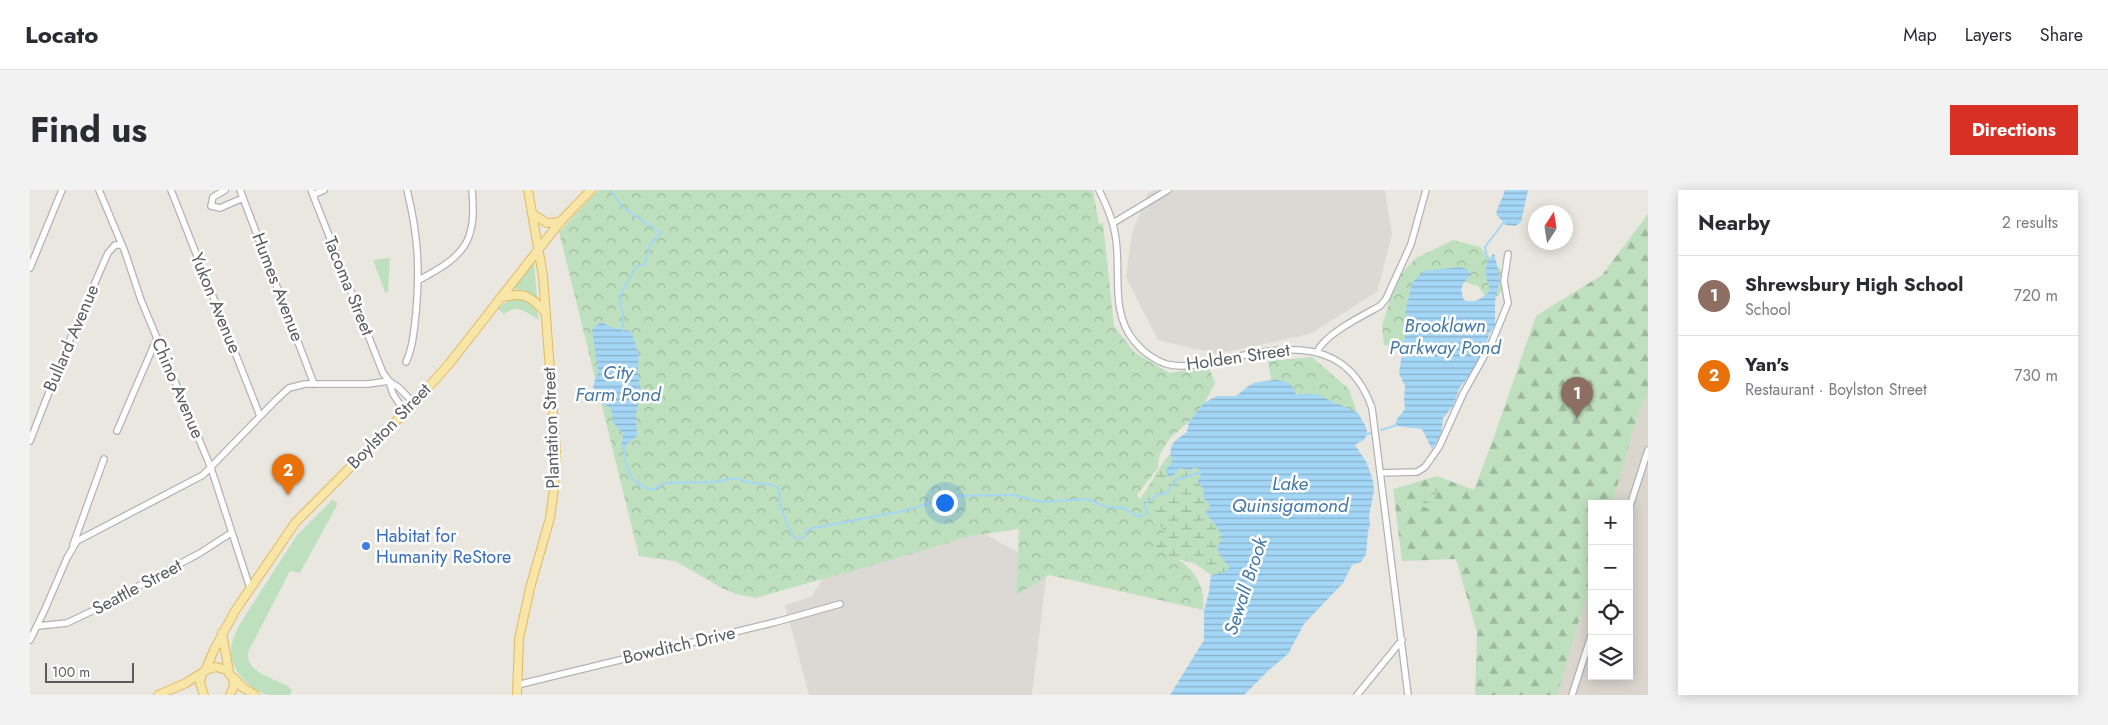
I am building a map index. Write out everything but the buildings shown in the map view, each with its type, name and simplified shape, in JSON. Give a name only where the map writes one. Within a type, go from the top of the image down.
[{"type":"main road","name":"Plantation Street","points":[[517,695],[519,639],[524,614],[547,534],[554,489],[556,452],[544,311],[543,276],[534,215],[528,190]]},
{"type":"main road","name":"Boylston Street","points":[[204,673],[222,633],[250,588],[295,523],[414,403],[449,364],[560,222],[591,190]]},
{"type":"main road","points":[[534,215],[547,223],[560,222]]},
{"type":"main road","points":[[500,298],[523,295],[532,298],[544,311]]},
{"type":"main road","points":[[222,633],[234,686],[230,695]]},
{"type":"main road","points":[[158,695],[216,667],[223,668],[230,673],[242,687],[255,695]]},
{"type":"main road","points":[[204,673],[200,688],[204,695]]},
{"type":"street","points":[[30,268],[62,190]]},
{"type":"street","name":"Chino Avenue","points":[[99,190],[122,245],[141,300],[211,468],[250,588]]},
{"type":"street","name":"Yukon Avenue","points":[[171,190],[260,416]]},
{"type":"street","points":[[225,190],[213,197],[211,206],[220,208],[243,198]]},
{"type":"street","name":"Humes Avenue","points":[[240,190],[314,384]]},
{"type":"street","points":[[312,192],[324,190]]},
{"type":"street","points":[[406,362],[414,336],[419,280],[418,237],[407,190]]},
{"type":"street","points":[[419,280],[453,260],[463,250],[469,238],[472,219],[472,190]]},
{"type":"street","name":"Holden Street","points":[[1099,190],[1113,223],[1118,253],[1118,296],[1122,322],[1136,343],[1154,358],[1165,364],[1184,366],[1291,348],[1317,352],[1334,359],[1350,372],[1370,401],[1408,695]]},
{"type":"street","points":[[1113,223],[1168,190]]},
{"type":"street","points":[[1317,352],[1320,345],[1328,338],[1380,306],[1386,299],[1411,244],[1426,190]]},
{"type":"street","name":"Tacoma Street","points":[[312,192],[383,373],[389,381],[414,403]]},
{"type":"street","name":"Bullard Avenue","points":[[30,441],[108,252],[115,245],[122,245]]},
{"type":"street","points":[[1380,473],[1417,472],[1425,467],[1438,447],[1463,394],[1492,342],[1508,303],[1504,281],[1508,254]]},
{"type":"street","points":[[117,431],[157,338]]},
{"type":"street","points":[[72,547],[87,535],[191,483],[211,468],[289,388],[314,384],[368,384],[389,381]]},
{"type":"street","name":"Tacoma Street","points":[[389,381],[393,394],[405,412]]},
{"type":"street","points":[[1632,500],[1648,450]]},
{"type":"street","points":[[30,640],[38,626],[72,547],[104,459]]},
{"type":"street","name":"Seattle Street","points":[[38,626],[67,623],[92,612],[200,554],[231,533]]},
{"type":"street","name":"Bowditch Drive","points":[[517,685],[776,622],[840,604]]},
{"type":"street","points":[[1572,695],[1591,635]]},
{"type":"street","points":[[1357,695],[1402,640]]},
{"type":"shaded area","points":[[1154,190],[1385,190],[1392,235],[1377,292],[1310,334],[1217,354],[1158,340],[1126,277],[1132,233],[1148,193]]},
{"type":"shaded area","points":[[1648,238],[1648,695],[1524,695]]},
{"type":"shaded area","points":[[982,532],[1047,569],[1032,695],[809,695],[785,605],[811,597],[833,563]]},
{"type":"green space","points":[[598,190],[1093,190],[1099,224],[1103,223],[1114,326],[1134,352],[1169,373],[1209,367],[1215,383],[1199,413],[1170,438],[1160,454],[1157,469],[1137,495],[1165,532],[1157,536],[1154,544],[1158,550],[1187,566],[1197,578],[1203,593],[1203,610],[1049,575],[1016,595],[1019,529],[970,536],[755,598],[736,594],[722,588],[675,561],[639,556],[559,232]]},
{"type":"green space","points":[[1648,214],[1648,394],[1639,410],[1613,500],[1588,500],[1588,590],[1557,695],[1475,695],[1477,632],[1456,559],[1402,561],[1393,489],[1437,476],[1474,490],[1536,316],[1602,275]]},
{"type":"green space","points":[[1453,240],[1480,247],[1500,269],[1504,289],[1490,303],[1478,286],[1461,281],[1409,349],[1384,345],[1382,326],[1396,279],[1416,258]]},
{"type":"green space","points":[[390,258],[388,292],[385,292],[373,260]]},
{"type":"green space","points":[[534,262],[537,298],[525,290],[513,289]]},
{"type":"green space","points":[[515,297],[529,301],[537,310],[539,320],[518,309],[504,314],[498,309],[509,299]]},
{"type":"green space","points":[[1312,357],[1349,389],[1358,416],[1272,384],[1268,361]]},
{"type":"green space","points":[[1170,454],[1173,459],[1173,476],[1180,468],[1190,471],[1194,467],[1199,468],[1201,472],[1198,481],[1204,491],[1203,497],[1210,506],[1209,518],[1218,528],[1223,541],[1217,546],[1230,567],[1224,572],[1211,575],[1194,563],[1154,554],[1136,504]]},
{"type":"green space","points":[[1434,480],[1439,491],[1436,493],[1432,507],[1429,509],[1422,506],[1430,481]]},
{"type":"green space","points":[[333,499],[337,503],[336,507],[300,573],[290,571],[248,652],[249,660],[257,671],[292,690],[290,695],[263,693],[249,685],[234,665],[231,650],[233,638],[238,627],[297,535]]},
{"type":"water","points":[[1505,190],[1528,190],[1521,222],[1515,226],[1506,225],[1496,214]]},
{"type":"water","name":"Brooklawn Parkway Pond","points":[[1494,253],[1500,279],[1495,301],[1495,325],[1489,334],[1485,349],[1480,356],[1476,368],[1460,387],[1453,406],[1443,418],[1441,435],[1432,449],[1422,429],[1395,426],[1397,419],[1405,409],[1405,386],[1399,373],[1407,323],[1405,313],[1412,283],[1424,271],[1460,267],[1467,269],[1471,275],[1462,286],[1464,300],[1478,300],[1490,291],[1486,267]]},
{"type":"water","name":"City Farm Pond","points":[[601,322],[612,328],[631,331],[639,355],[638,372],[641,392],[636,414],[637,436],[624,449],[621,449],[623,433],[614,423],[611,409],[601,404],[593,387],[598,371],[592,329]]},
{"type":"water","name":"Lake Quinsigamond","points":[[1275,380],[1288,383],[1296,394],[1316,394],[1358,413],[1366,427],[1365,439],[1355,445],[1367,463],[1373,481],[1374,491],[1369,516],[1370,524],[1366,554],[1361,562],[1352,565],[1343,583],[1304,624],[1288,654],[1244,695],[1170,695],[1204,640],[1204,611],[1211,575],[1224,572],[1230,567],[1222,558],[1217,546],[1222,540],[1220,532],[1206,513],[1210,506],[1203,497],[1204,491],[1198,481],[1201,472],[1199,469],[1194,467],[1191,471],[1180,468],[1173,476],[1168,477],[1166,470],[1173,460],[1170,454],[1172,445],[1187,432],[1189,422],[1204,403],[1217,396],[1236,396],[1251,384]]},
{"type":"waterway","points":[[610,190],[622,207],[661,233],[650,245],[645,264],[636,267],[619,297],[623,313],[623,331]]},
{"type":"waterway","name":"Sewall Brook","points":[[1488,261],[1485,247],[1504,222]]},
{"type":"waterway","name":"Sewall Brook","points":[[1381,430],[1397,425]]},
{"type":"waterway","name":"Sewall Brook","points":[[1364,435],[1371,433]]},
{"type":"waterway","points":[[624,449],[626,464],[631,476],[634,481],[645,488],[653,490],[664,483],[712,482],[737,478],[742,481],[768,484],[779,488],[783,515],[796,539],[803,538],[809,529],[908,510],[953,496],[1014,495],[1041,502],[1087,499],[1107,507],[1123,508],[1140,517],[1147,513],[1145,504],[1158,494],[1167,493],[1176,480],[1201,472]]},
{"type":"place","name":"Shrewsbury High School","points":[[1577,418]]},
{"type":"place","name":"Yan's","points":[[288,495]]},
{"type":"place","name":"Habitat for Humanity ReStore","points":[[366,546]]}]
